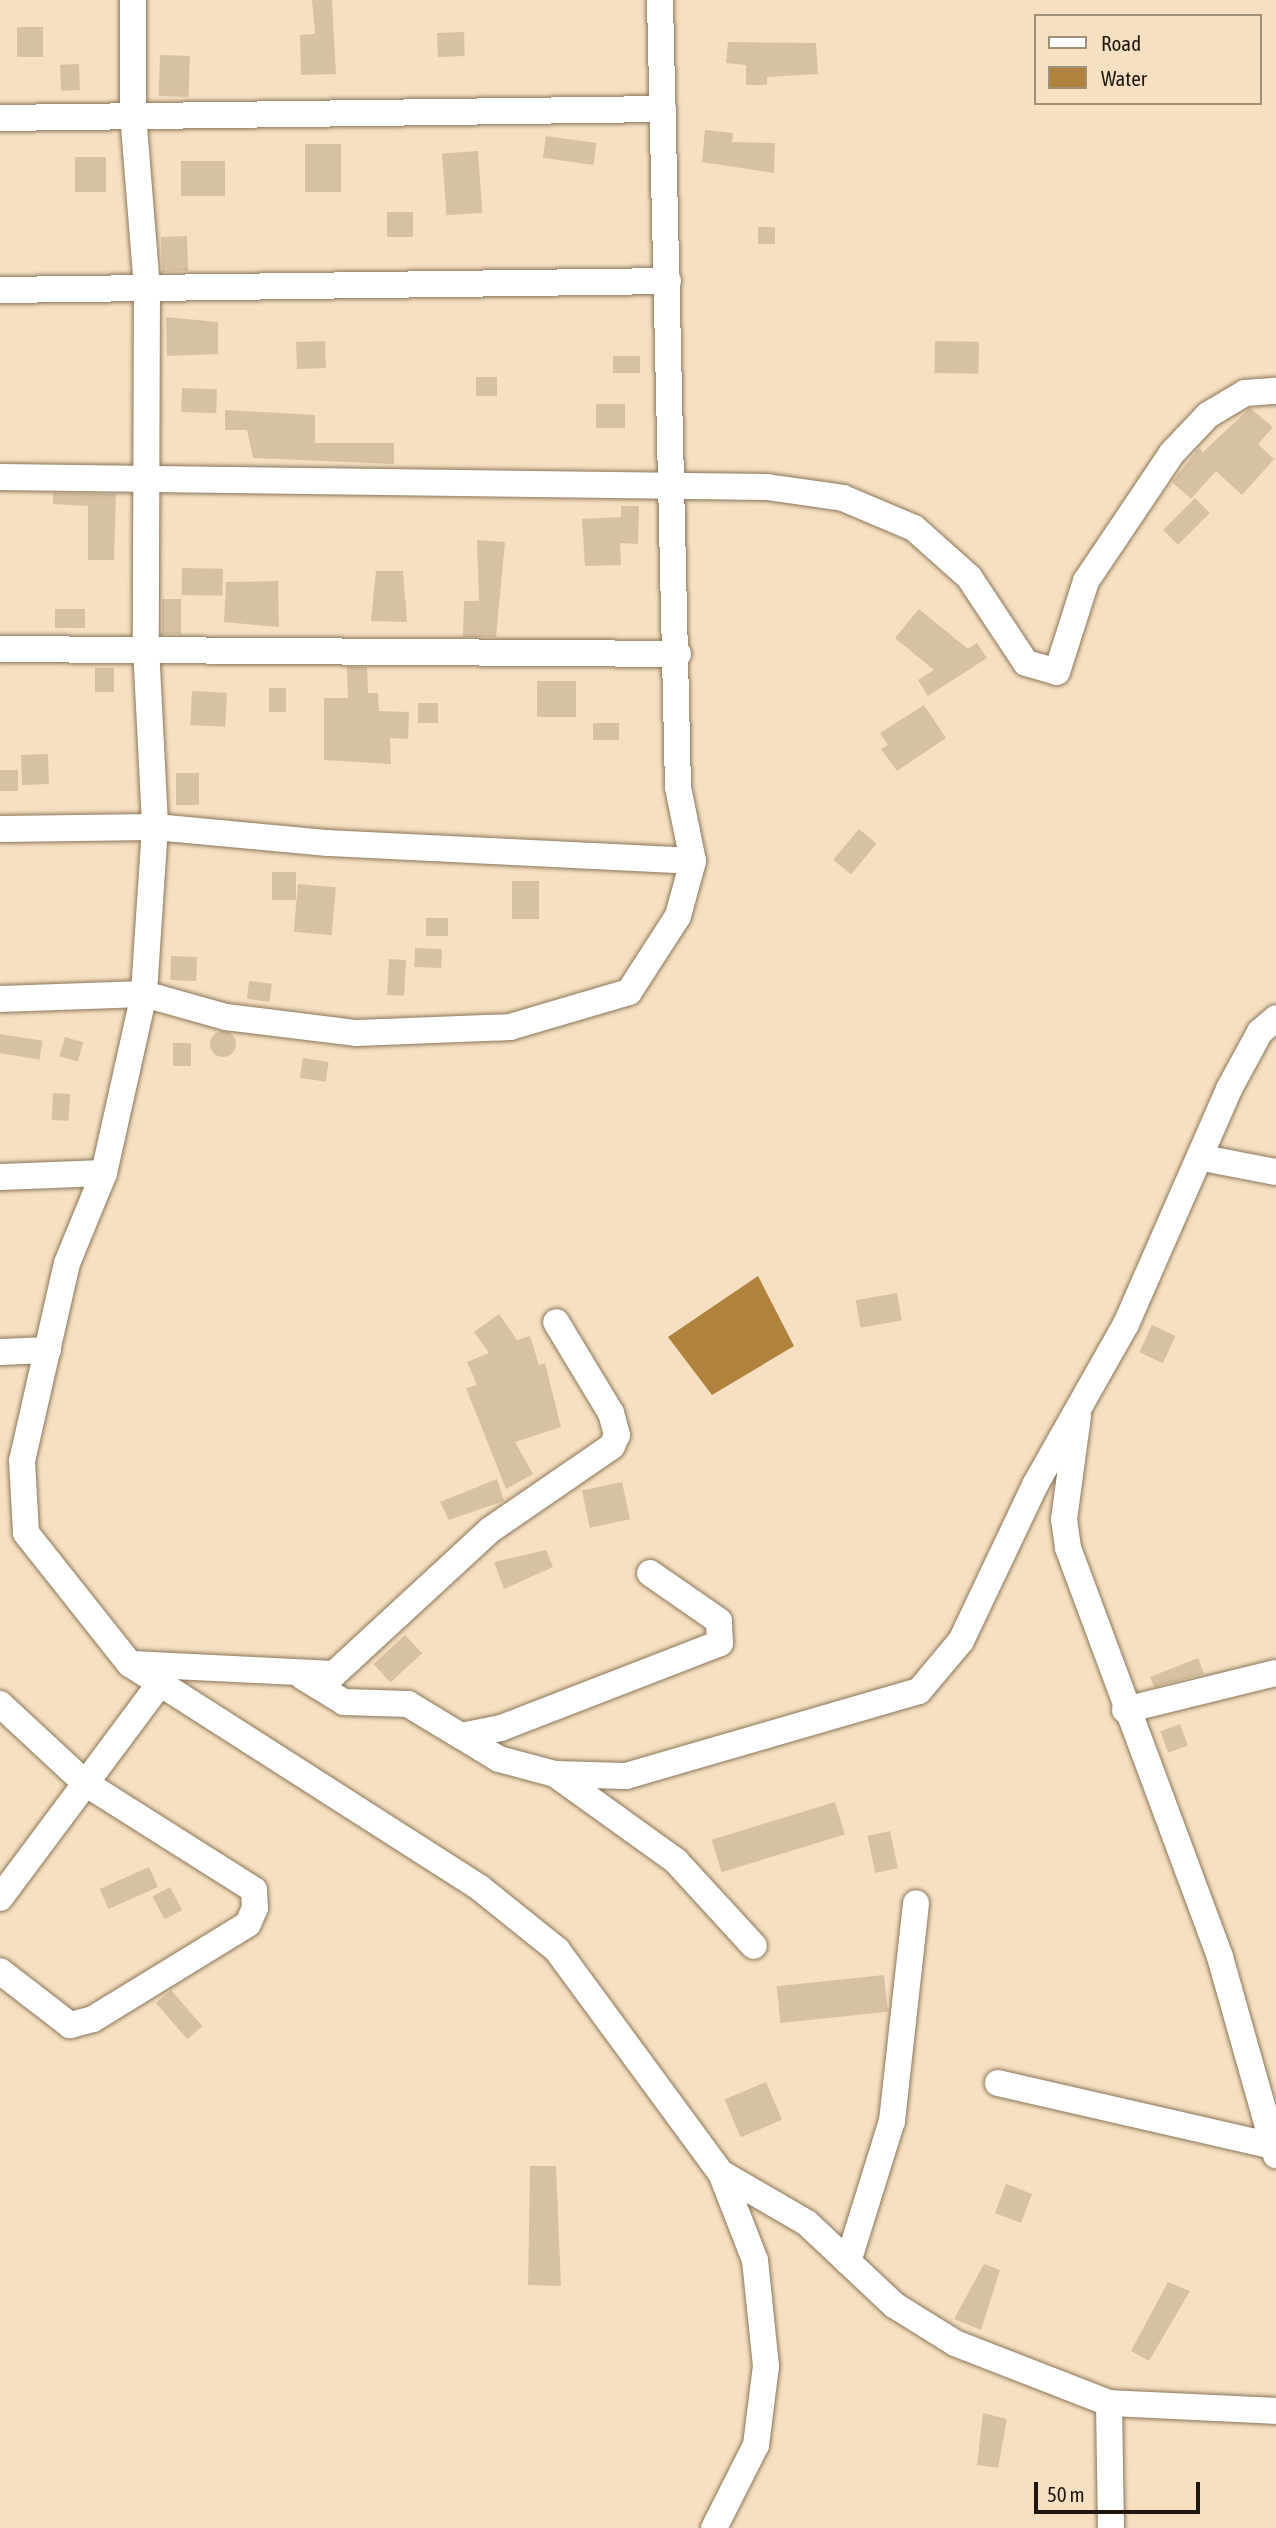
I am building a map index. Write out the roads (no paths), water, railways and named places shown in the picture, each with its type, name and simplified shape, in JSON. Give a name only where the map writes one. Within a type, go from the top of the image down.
[{"type":"street","points":[[133,0],[133,114],[147,287],[146,647],[155,827],[144,994],[104,1173],[67,1264],[22,1461],[26,1533],[130,1664],[469,1881],[557,1950],[721,2173],[755,2260],[766,2366],[756,2445],[714,2528]]},
{"type":"street","points":[[0,999],[144,994],[226,1017],[357,1033],[510,1027],[598,1006],[629,992],[678,916],[693,861],[678,787],[678,654],[660,0]]},
{"type":"street","points":[[0,118],[133,114],[663,109]]},
{"type":"street","points":[[0,290],[668,281]]},
{"type":"street","points":[[0,477],[674,489],[767,487],[843,498],[893,514],[969,577],[1026,663],[1057,672],[1086,581],[1172,453],[1208,415],[1245,393],[1276,391]]},
{"type":"street","points":[[0,649],[146,647],[678,654]]},
{"type":"street","points":[[0,829],[155,827],[328,844],[693,861]]},
{"type":"street","points":[[303,1677],[344,1702],[408,1704],[499,1759],[555,1774],[626,1776],[919,1691],[961,1641],[1203,1158],[1229,1089],[1261,1032],[1276,1018]]},
{"type":"street","points":[[1203,1158],[1276,1172]]},
{"type":"street","points":[[0,1177],[104,1173]]},
{"type":"street","points":[[130,1664],[303,1677],[334,1674],[490,1530],[612,1446],[617,1435],[611,1413],[556,1322]]},
{"type":"street","points":[[0,1352],[48,1350]]},
{"type":"street","points":[[998,2083],[1275,2150],[1220,1956],[1125,1710],[1068,1548],[1064,1519],[1079,1407]]},
{"type":"street","points":[[461,1736],[501,1728],[720,1643],[719,1621],[650,1573]]},
{"type":"street","points":[[1125,1710],[1276,1672]]},
{"type":"street","points":[[0,1898],[160,1683]]},
{"type":"street","points":[[0,1704],[85,1783],[254,1890],[255,1908],[248,1924],[93,2018],[69,2025],[0,1971]]},
{"type":"street","points":[[555,1774],[676,1861],[754,1946]]},
{"type":"street","points":[[848,2262],[892,2121],[916,1903]]},
{"type":"street","points":[[721,2173],[807,2224],[894,2305],[955,2343],[1109,2403],[1276,2410]]},
{"type":"street","points":[[1109,2403],[1111,2528]]},
{"type":"water","points":[[758,1276],[794,1346],[712,1395],[668,1337]]}]
